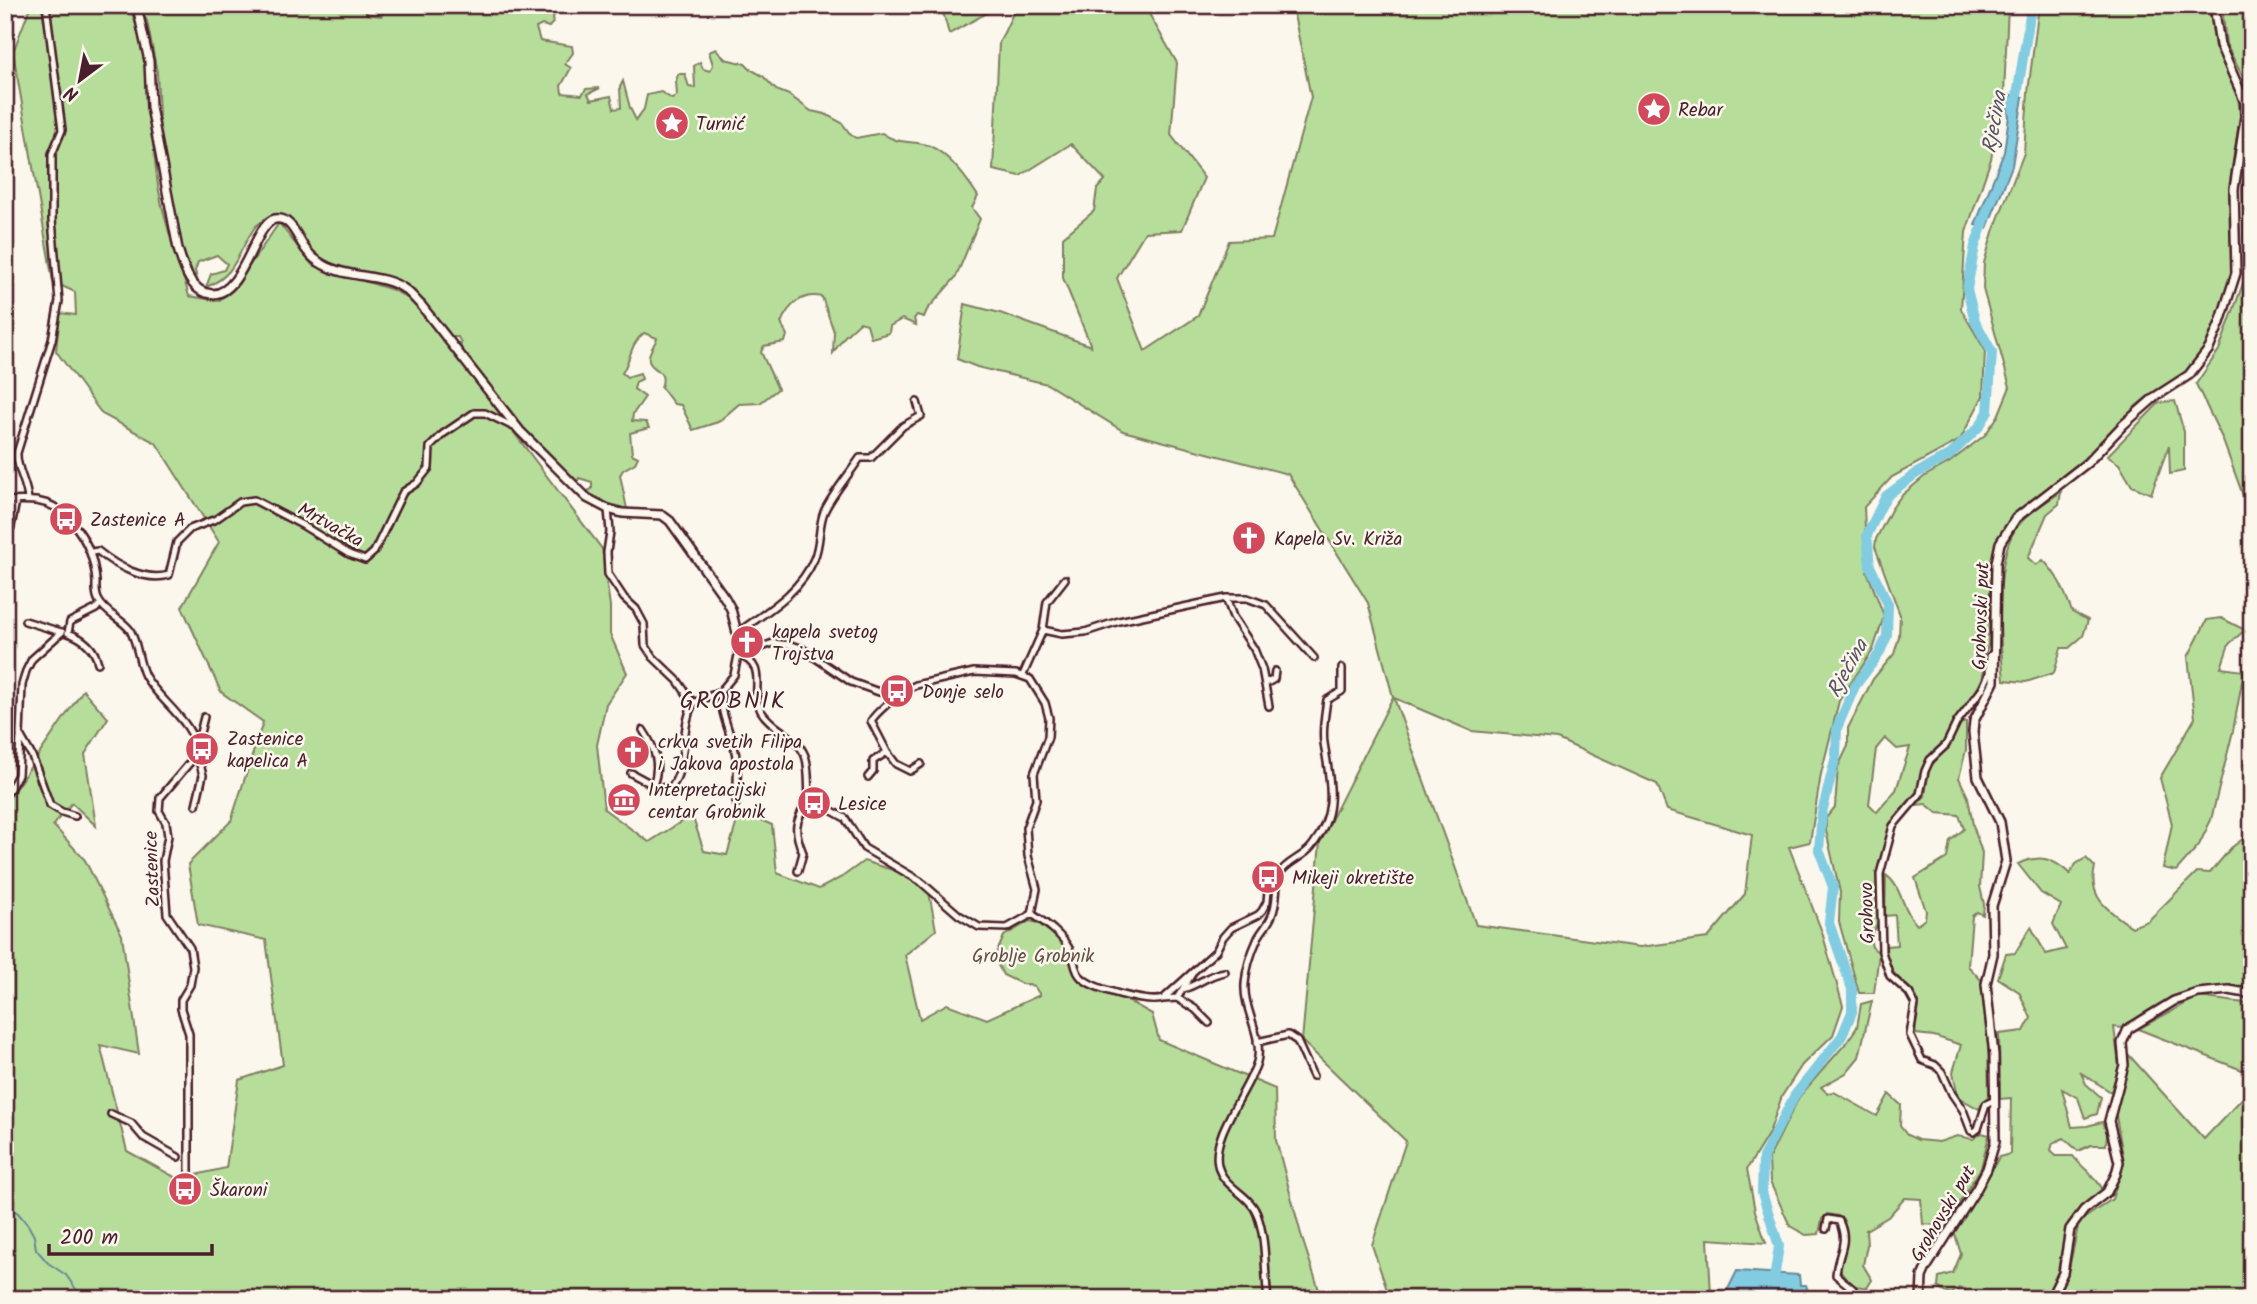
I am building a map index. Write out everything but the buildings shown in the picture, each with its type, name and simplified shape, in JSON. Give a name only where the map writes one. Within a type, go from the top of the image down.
[{"type":"main road","points":[[134,5],[138,11],[149,61],[151,107],[178,249],[194,285],[213,294],[230,287],[270,221],[277,219],[287,222],[307,251],[322,264],[405,289],[421,305],[520,431],[587,498],[622,513],[662,515],[670,521],[731,609],[737,633]]},
{"type":"main road","name":"Grohovski put","points":[[1921,1299],[1922,1277],[1926,1268],[1977,1188],[1991,1158],[1995,1142],[1993,1035],[1986,984],[1993,954],[1992,906],[2006,861],[2000,822],[1978,776],[1973,732],[1974,721],[1993,687],[1996,563],[2000,543],[2010,526],[2030,506],[2087,463],[2123,425],[2155,397],[2189,375],[2209,349],[2234,286],[2234,189],[2245,118],[2245,102],[2220,45],[2214,5]]},
{"type":"main road","points":[[2050,1299],[2063,1273],[2070,1229],[2084,1210],[2107,1192],[2116,1174],[2119,1162],[2109,1121],[2123,1065],[2122,1043],[2128,1029],[2174,1001],[2198,993],[2229,990],[2252,994]]},
{"type":"street","points":[[28,500],[27,484],[16,462],[17,453],[52,340],[58,298],[52,220],[52,154],[62,130],[46,5]]},
{"type":"street","points":[[631,773],[659,788],[669,788],[675,782],[681,769],[687,719],[693,703],[720,692],[734,675],[738,655],[737,633],[792,593],[814,561],[825,510],[860,458],[872,458],[903,426],[921,416],[918,402]]},
{"type":"street","name":"Mrtvačka","points":[[92,552],[97,551],[115,565],[157,579],[169,575],[177,542],[190,529],[216,519],[240,502],[254,500],[349,554],[365,560],[374,552],[404,492],[417,483],[429,468],[430,447],[443,434],[474,412],[485,414],[520,431]]},
{"type":"street","points":[[5,538],[11,527],[16,500]]},
{"type":"street","points":[[5,501],[48,503],[59,509],[83,537],[92,552],[96,592],[100,604],[129,629],[145,675],[193,735],[197,745]]},
{"type":"street","points":[[608,509],[608,574],[624,598],[636,609],[644,624],[645,645],[653,657],[678,681],[693,703]]},
{"type":"street","points":[[1023,675],[1043,630],[1047,602],[1065,579]]},
{"type":"street","points":[[1043,630],[1062,634],[1085,632],[1119,621],[1226,598],[1255,599],[1266,605],[1314,658]]},
{"type":"street","points":[[1226,598],[1233,617],[1254,649],[1265,681],[1269,706]]},
{"type":"street","points":[[5,797],[18,775],[22,685],[26,671],[32,659],[65,632],[70,622],[96,609],[100,604]]},
{"type":"street","points":[[25,621],[76,636],[94,651],[98,663]]},
{"type":"street","points":[[748,658],[751,653],[773,643],[790,645],[801,648],[850,682],[879,692],[897,694]]},
{"type":"street","name":"Grohovo","points":[[1995,651],[1990,656],[1989,674],[1983,688],[1957,722],[1946,745],[1930,760],[1920,794],[1893,826],[1881,868],[1880,884],[1882,952],[1890,976],[1909,993],[1914,1004],[1910,1035],[1919,1056],[1942,1072],[1974,1132],[1978,1129],[1986,1104],[1995,1100]]},
{"type":"street","points":[[738,655],[748,658],[757,671],[757,702],[762,713],[774,726],[799,744],[806,759],[809,798],[796,823],[795,834],[803,853],[798,871]]},
{"type":"street","points":[[1032,914],[1065,942],[1075,961],[1076,970],[1083,979],[1142,1000],[1157,1002],[1163,999],[1216,951],[1231,928],[1262,911],[1267,902],[1269,880],[1312,846],[1326,819],[1332,796],[1324,742],[1327,700],[1342,691],[1342,668]]},
{"type":"street","points":[[1265,681],[1274,679],[1275,671]]},
{"type":"street","points":[[809,798],[845,818],[864,848],[920,880],[959,915],[979,927],[1007,928],[1032,914],[1037,889],[1028,856],[1026,828],[1036,800],[1034,774],[1048,737],[1049,718],[1045,703],[1035,686],[1023,675],[974,672],[916,685],[897,694],[871,721],[895,764],[910,771],[920,764]]},
{"type":"street","points":[[720,692],[723,715],[735,749],[736,804]]},
{"type":"street","points":[[196,804],[203,775],[197,745],[204,717]]},
{"type":"street","points":[[643,730],[658,765],[653,785]]},
{"type":"street","points":[[20,735],[32,756],[50,805],[75,816]]},
{"type":"street","points":[[868,777],[873,771],[873,761],[887,752]]},
{"type":"street","name":"Zastenice","points":[[189,1191],[189,1034],[183,1018],[181,1000],[190,985],[193,967],[190,948],[167,914],[163,860],[168,836],[158,804],[160,797],[197,754]]},
{"type":"street","points":[[1268,1299],[1258,1215],[1252,1205],[1221,1173],[1217,1155],[1223,1132],[1254,1072],[1258,1057],[1257,1041],[1244,986],[1253,951],[1273,913],[1279,874]]},
{"type":"street","points":[[1177,998],[1193,971]]},
{"type":"street","points":[[1183,989],[1200,983],[1213,974],[1225,972]]},
{"type":"street","points":[[1163,999],[1177,998],[1195,1009],[1209,1023]]},
{"type":"street","points":[[1257,1041],[1288,1035],[1293,1037],[1313,1076]]},
{"type":"street","points":[[111,1114],[131,1123],[143,1137],[189,1164]]},
{"type":"street","points":[[178,1157],[188,1152]]},
{"type":"street","points":[[1826,1229],[1828,1219],[1839,1221],[1844,1236],[1844,1248],[1837,1262],[1836,1275],[1853,1289],[1859,1299]]},
{"type":"green space","name":"Groblje Grobnik","points":[[31,5],[127,5],[136,24],[147,70],[156,170],[162,204],[189,296],[219,301],[245,272],[279,223],[312,265],[393,290],[416,303],[602,549],[610,606],[610,634],[627,673],[606,704],[597,745],[604,809],[649,842],[692,815],[704,851],[727,855],[740,811],[772,825],[777,873],[819,889],[864,861],[927,881],[936,930],[905,955],[920,1019],[947,1004],[987,1019],[1040,995],[1034,986],[1022,984],[1003,975],[998,965],[997,952],[1004,936],[1030,921],[1044,925],[1069,951],[1073,970],[1079,981],[1123,998],[1152,1014],[1159,1040],[1275,1089],[1276,1140],[1302,1238],[1322,1299],[5,1299],[5,804],[83,690],[108,718],[85,754],[96,826],[72,803],[53,825],[85,860],[122,935],[139,1054],[100,1045],[127,1151],[178,1179],[226,1168],[239,1080],[283,1065],[266,940],[198,925],[188,864],[231,821],[263,722],[221,692],[182,607],[219,542],[156,443],[102,414],[56,351],[60,313],[76,315],[75,292],[53,282],[13,52]]},
{"type":"green space","points":[[139,5],[364,5],[367,14],[381,16],[385,10],[383,5],[436,5],[439,11],[445,5],[559,5],[554,9],[553,22],[549,27],[542,25],[536,28],[540,41],[572,46],[573,53],[565,64],[571,68],[561,86],[562,93],[582,95],[586,89],[600,88],[588,94],[591,100],[611,96],[614,109],[621,108],[620,87],[623,81],[636,120],[644,109],[647,95],[661,92],[672,99],[677,95],[678,74],[685,74],[689,87],[695,88],[694,66],[700,62],[703,69],[710,71],[713,65],[709,52],[716,49],[725,59],[746,64],[776,90],[789,95],[811,111],[825,114],[842,123],[856,138],[882,133],[896,140],[923,144],[939,151],[955,165],[978,196],[972,208],[980,219],[956,277],[924,317],[917,315],[914,319],[916,325],[902,319],[890,326],[889,333],[871,338],[867,324],[860,322],[845,336],[833,353],[834,332],[822,297],[808,297],[797,302],[781,323],[787,335],[785,342],[764,346],[761,352],[778,389],[760,403],[739,404],[718,422],[693,430],[681,405],[674,404],[661,387],[662,376],[649,361],[657,338],[644,333],[639,337],[622,373],[627,377],[640,373],[642,379],[636,382],[634,389],[645,397],[633,414],[632,421],[646,422],[649,428],[630,433],[632,454],[638,457],[635,463],[620,475],[627,509],[593,499],[586,492],[592,489],[592,482],[579,478],[576,485],[528,434],[460,350],[458,337],[451,337],[409,287],[392,279],[324,260],[308,247],[284,218],[276,215],[256,226],[236,261],[217,282],[206,287],[211,274],[224,270],[227,264],[217,255],[198,262],[195,271],[199,286],[177,240],[161,160],[157,72],[147,21]]},
{"type":"green space","points":[[941,5],[1001,5],[949,34]]},
{"type":"green space","points":[[1017,5],[1144,5],[1177,63],[1171,135],[1204,178],[1182,230],[1145,232],[1117,278],[1145,351],[1198,316],[1229,241],[1272,239],[1311,97],[1292,5],[2008,5],[2004,94],[1991,159],[1966,232],[1961,309],[1985,350],[1983,396],[1960,440],[1892,477],[1864,507],[1867,571],[1884,616],[1873,650],[1839,701],[1821,774],[1810,842],[1789,847],[1822,932],[1843,1006],[1833,1035],[1802,1065],[1782,1096],[1769,1133],[1747,1169],[1755,1211],[1766,1243],[1708,1239],[1711,1295],[1714,1299],[1390,1299],[1372,1245],[1406,1141],[1302,1041],[1320,842],[1393,697],[1368,603],[1288,474],[1123,431],[1047,384],[977,367],[957,359],[965,304],[1000,313],[1091,346],[1063,278],[1063,237],[1094,211],[1097,189],[1105,180],[1071,144],[1020,176],[993,170],[999,43]],"holes":[[[1394,698],[1471,731],[1557,739],[1657,784],[1667,810],[1752,835],[1745,894],[1708,938],[1640,947],[1476,925]]]},
{"type":"green space","points":[[2039,5],[2209,5],[2215,48],[2233,83],[2240,115],[2229,189],[2232,273],[2205,348],[2183,375],[2153,392],[2136,406],[2101,445],[2027,504],[2006,525],[1996,542],[1991,562],[1988,646],[1983,657],[1983,677],[1975,693],[1954,721],[1944,743],[1927,759],[1916,794],[1895,817],[1890,827],[1877,875],[1880,907],[1878,923],[1870,938],[1872,947],[1879,953],[1874,993],[1859,993],[1839,922],[1840,892],[1826,831],[1826,818],[1835,807],[1838,767],[1848,746],[1848,728],[1873,679],[1894,654],[1899,637],[1900,615],[1875,547],[1876,539],[1901,496],[1985,435],[1998,416],[2010,387],[1983,289],[1984,263],[1993,232],[2024,153],[2028,92]],"holes":[[[1885,738],[1897,749],[1910,747],[1896,790],[1877,812],[1869,804],[1876,749]]]},
{"type":"green space","points":[[2222,5],[2252,5],[2252,95],[2226,44]]},
{"type":"green space","points":[[2252,135],[2252,520],[2222,438],[2196,384],[2219,350],[2246,275],[2242,189]]},
{"type":"green space","points":[[2175,401],[2184,432],[2184,471],[2170,474],[2169,445],[2151,494],[2132,486],[2119,464],[2107,456],[2159,403]]},
{"type":"green space","points":[[2061,492],[2059,504],[2047,514],[2028,558],[2036,565],[2043,560],[2060,584],[2072,612],[2088,620],[2083,636],[2069,648],[2061,648],[2054,673],[2026,682],[2004,680],[2000,603],[2008,544],[2024,519]]},
{"type":"green space","points":[[2221,618],[2245,630],[2229,644],[2221,668],[2244,671],[2233,731],[2211,820],[2199,845],[2176,871],[2163,868],[2172,824],[2160,778],[2195,718],[2188,657],[2207,620]]},
{"type":"green space","points":[[1966,722],[1966,750],[1959,778],[1968,797],[1982,853],[1980,887],[1984,904],[1983,915],[1977,912],[1972,916],[1968,966],[1981,980],[1988,1046],[1989,1095],[1979,1109],[1958,1097],[1953,1072],[1961,1045],[1934,1036],[1916,1034],[1918,1001],[1911,989],[1895,974],[1887,958],[1886,946],[1897,945],[1895,915],[1885,916],[1886,875],[1895,885],[1917,925],[1925,919],[1926,911],[1915,878],[1947,858],[1950,841],[1964,829],[1959,815],[1937,813],[1926,804],[1916,805],[1925,796],[1929,768],[1948,747],[1960,724]]},
{"type":"green space","points":[[2252,824],[2252,989],[2217,987],[2184,994],[2153,1008],[2124,1028],[2114,1027],[2119,1066],[2111,1092],[2081,1073],[2086,1084],[2101,1097],[2097,1114],[2085,1118],[2078,1098],[2062,1089],[2072,1127],[2102,1122],[2107,1133],[2106,1145],[2091,1145],[2078,1151],[2064,1138],[2053,1143],[2051,1150],[2056,1156],[2073,1156],[2103,1190],[2078,1210],[2068,1224],[2056,1280],[2046,1299],[1966,1299],[1965,1289],[1959,1288],[1951,1294],[1944,1292],[1938,1287],[1939,1277],[1953,1273],[1961,1254],[1954,1231],[1999,1157],[2010,1154],[2011,1098],[2000,1099],[1999,1034],[2024,1031],[2031,1018],[2019,992],[1998,978],[2006,954],[2015,953],[2031,927],[2046,954],[2066,949],[2053,924],[2061,905],[2041,893],[2018,864],[2033,859],[2046,859],[2058,864],[2070,874],[2076,864],[2086,858],[2095,867],[2094,887],[2102,903],[2132,927],[2148,921],[2197,872],[2210,873],[2231,848],[2248,835]]},
{"type":"green space","points":[[2198,997],[2252,1004],[2252,1074],[2138,1029]]},
{"type":"green space","points":[[1872,1001],[1859,1057],[1846,1073],[1821,1087],[1827,1093],[1834,1092],[1877,1116],[1889,1094],[1901,1105],[1900,1126],[1907,1135],[1918,1140],[1939,1142],[1957,1136],[1973,1139],[1982,1133],[1989,1135],[1981,1168],[1949,1220],[1937,1225],[1923,1224],[1921,1199],[1905,1198],[1888,1217],[1866,1230],[1867,1245],[1863,1265],[1872,1280],[1867,1288],[1851,1285],[1838,1267],[1844,1254],[1846,1235],[1838,1216],[1827,1214],[1822,1219],[1819,1234],[1806,1235],[1790,1226],[1770,1182],[1769,1158],[1799,1097],[1857,1027],[1861,1004]]},
{"type":"green space","points":[[2128,1054],[2204,1139],[2252,1088],[2252,1299],[2054,1299],[2069,1269],[2079,1222],[2112,1199],[2124,1162],[2115,1110]]},
{"type":"water","points":[[2004,94],[2023,97],[2012,166],[1987,228],[1975,225],[2004,152],[2009,116]]},
{"type":"water","points":[[1737,1271],[1799,1275],[1800,1285],[1806,1285],[1808,1291],[1802,1299],[1723,1299]]},
{"type":"waterway","name":"Rječina","points":[[2015,108],[2030,15],[2027,5]]},
{"type":"waterway","name":"Rječina","points":[[1763,1299],[1775,1273],[1779,1246],[1762,1193],[1763,1157],[1795,1095],[1842,1036],[1852,1012],[1852,989],[1829,923],[1833,887],[1819,850],[1822,813],[1836,756],[1837,728],[1855,686],[1879,654],[1887,636],[1888,604],[1870,566],[1867,535],[1886,496],[1917,473],[1950,455],[1979,427],[1988,412],[1992,352],[1975,321],[1967,289],[1975,246],[1986,216]]},
{"type":"waterway","points":[[5,1204],[18,1213],[28,1225],[34,1236],[36,1249],[48,1263],[66,1275],[83,1299]]},
{"type":"place","name":"Rebar","points":[[1654,109]]},
{"type":"place","name":"Turnić","points":[[672,123]]},
{"type":"place","name":"Zastenice A","points":[[66,519]]},
{"type":"place","name":"Kapela Sv. Križa","points":[[1249,538]]},
{"type":"place","name":"kapela svetog Trojstva","points":[[747,642]]},
{"type":"place","name":"Donje selo","points":[[897,691]]},
{"type":"place","name":"Zastenice kapelica A","points":[[202,749]]},
{"type":"place","name":"crkva svetih Filipa i Jakova apostola","points":[[633,752]]},
{"type":"place","name":"Interpretacijski centar Grobnik","points":[[624,800]]},
{"type":"place","name":"Lesice","points":[[814,803]]},
{"type":"place","name":"Mikeji okretište","points":[[1268,877]]},
{"type":"place","name":"Škaroni","points":[[185,1189]]},
{"type":"district","name":"GROBNIK","points":[[733,700]]}]
